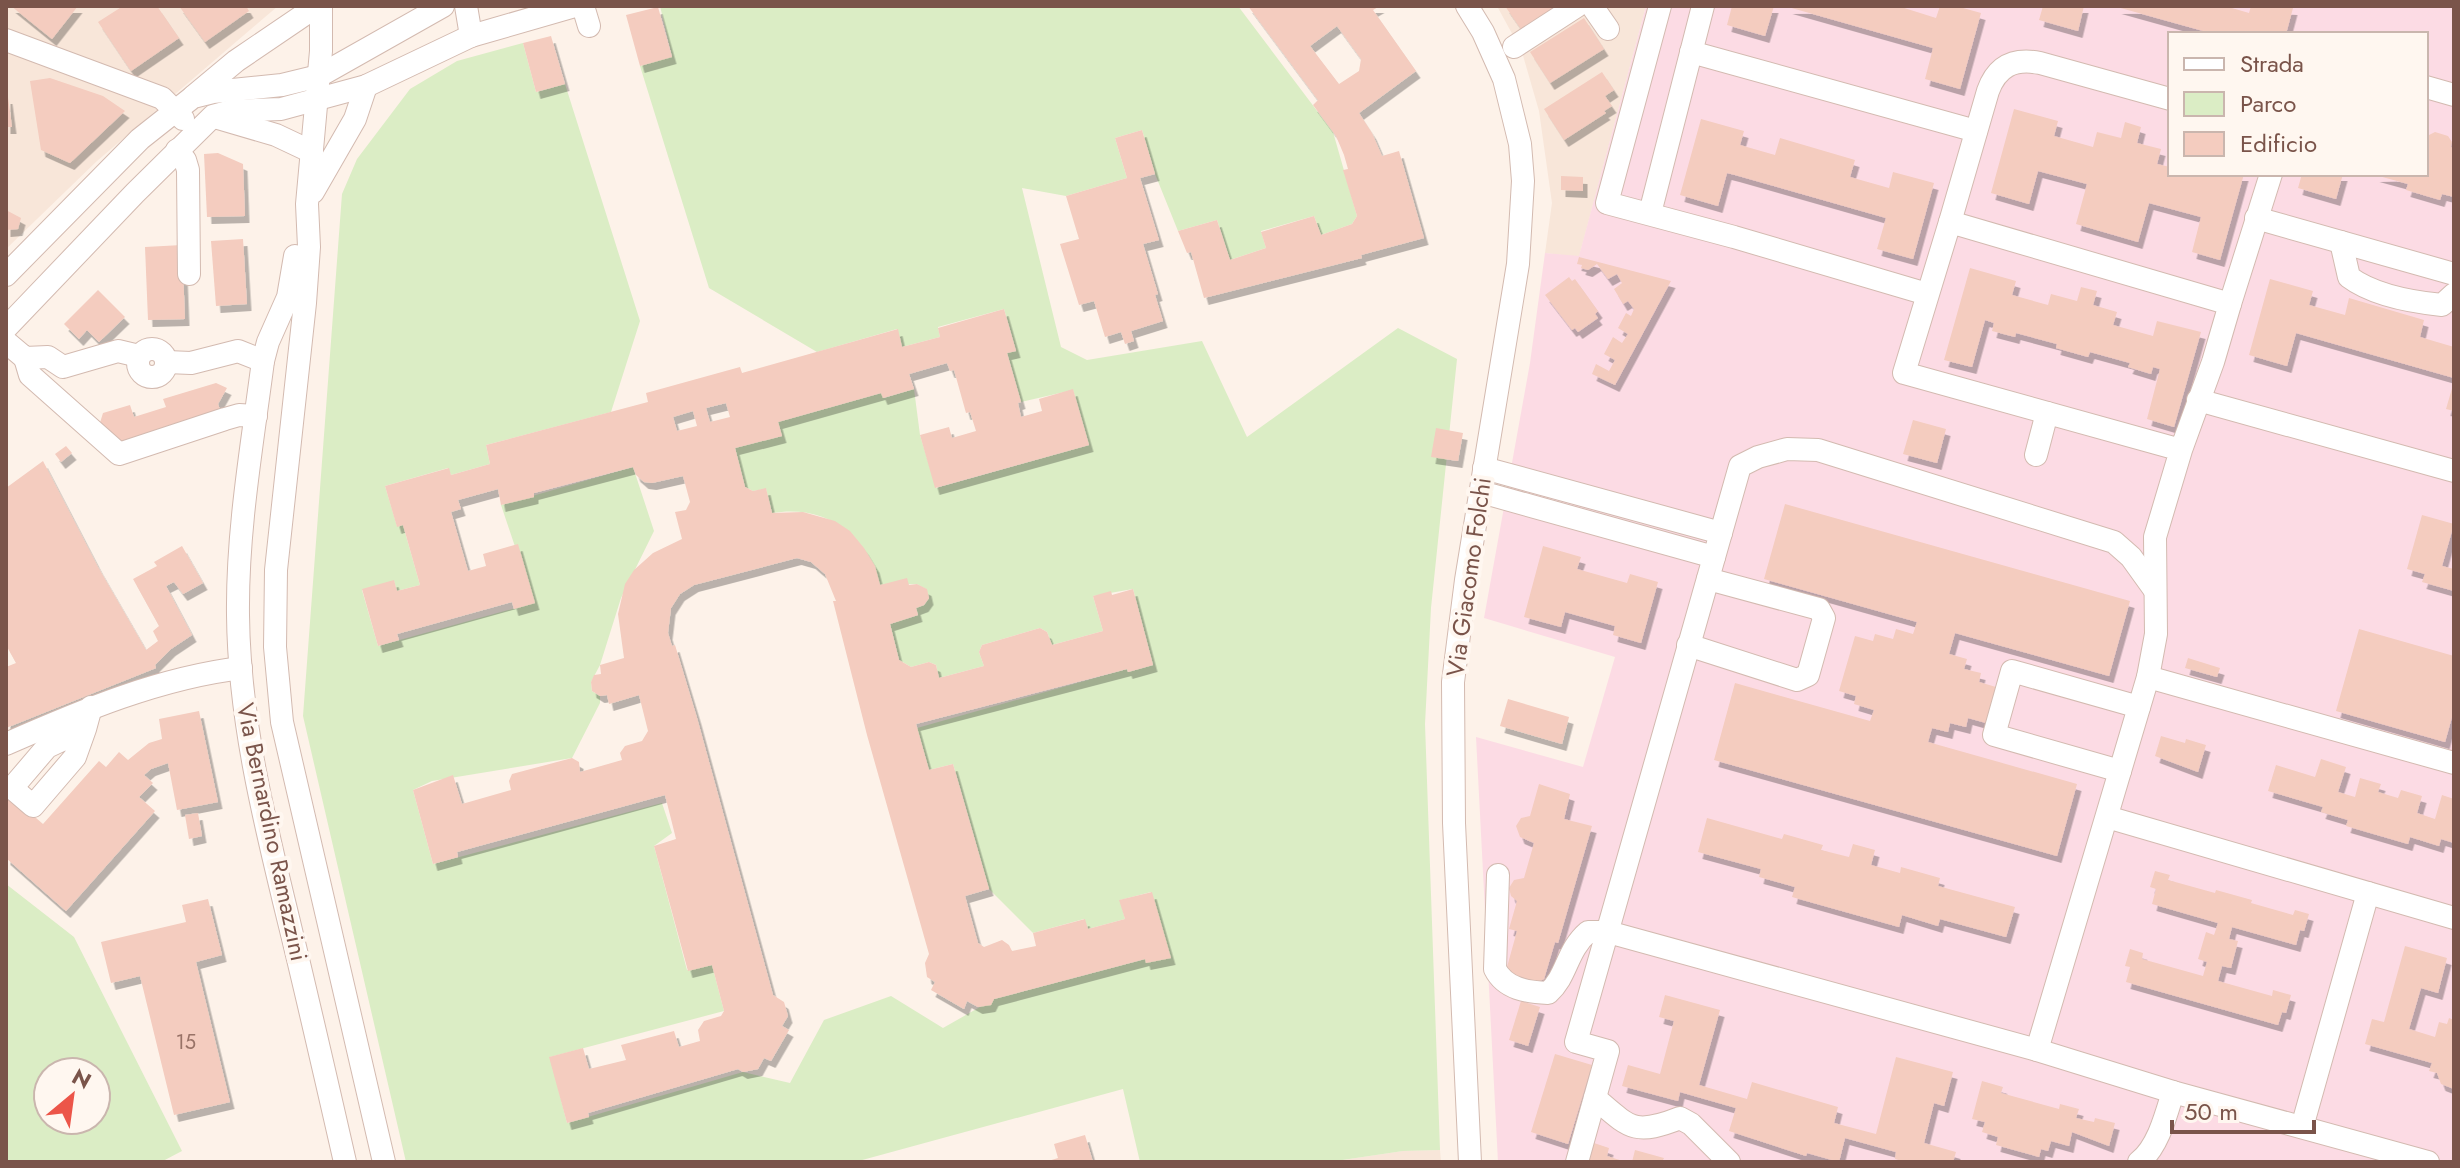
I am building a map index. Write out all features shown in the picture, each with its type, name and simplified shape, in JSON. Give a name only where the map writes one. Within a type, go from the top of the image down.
[{"type":"street","name":"Via Bernardino Ramazzini","points":[[319,6],[319,76],[307,204],[288,297],[263,361],[243,507],[238,614],[246,726],[275,866],[345,1162]]},
{"type":"street","points":[[6,275],[140,139],[236,61],[319,6]]},
{"type":"street","points":[[6,40],[183,103],[213,92],[282,85],[319,76],[443,6]]},
{"type":"street","points":[[466,6],[471,36]]},
{"type":"street","points":[[6,328],[213,116],[232,111],[281,109],[366,86],[471,36],[575,6]]},
{"type":"street","points":[[1514,47],[1577,6]]},
{"type":"street","points":[[1592,6],[1608,29]]},
{"type":"street","points":[[1660,6],[1607,203],[1927,294]]},
{"type":"street","points":[[1650,213],[1703,6]]},
{"type":"street","name":"Via Giacomo Folchi","points":[[1470,1162],[1452,724],[1460,618],[1518,264],[1523,164],[1504,79],[1471,8]]},
{"type":"street","points":[[1691,52],[1976,131]]},
{"type":"street","points":[[2168,98],[2040,63],[2022,61],[2005,66],[1994,77],[1904,373],[2181,450]]},
{"type":"street","points":[[307,204],[355,119],[366,86]]},
{"type":"street","points":[[2428,88],[2454,95]]},
{"type":"street","points":[[183,103],[195,131]]},
{"type":"street","points":[[213,116],[276,135],[312,152]]},
{"type":"street","points":[[177,150],[188,170],[189,274]]},
{"type":"street","points":[[2037,1050],[2148,677],[2156,634],[2155,537],[2270,176]]},
{"type":"street","name":"Via Bernardino Ramazzini","points":[[307,204],[309,247],[299,371],[280,512],[274,621],[282,722],[384,1162]]},
{"type":"street","points":[[2256,218],[2454,274]]},
{"type":"street","points":[[1950,222],[2230,304]]},
{"type":"street","points":[[2341,242],[2349,277],[2361,286],[2424,304],[2442,305],[2454,294]]},
{"type":"street","points":[[6,342],[25,358],[30,375],[119,454],[239,415],[256,416]]},
{"type":"street","points":[[25,358],[48,357],[63,367],[118,351],[139,356],[140,370],[152,377],[164,371],[167,362],[191,363],[238,351],[263,361],[273,354],[284,352],[293,358],[299,371]]},
{"type":"street","points":[[2198,400],[2454,471]]},
{"type":"street","points":[[2036,455],[2047,413]]},
{"type":"street","points":[[1577,1162],[1608,1051],[1576,1042],[1740,466],[1787,449],[1818,450],[2114,542],[2131,557],[2154,589]]},
{"type":"street","points":[[1484,468],[1721,533]]},
{"type":"street","points":[[1481,492],[1711,568],[1819,609],[1824,618],[1808,675],[1797,680],[1688,645]]},
{"type":"street","points":[[243,507],[280,512]]},
{"type":"street","points":[[6,744],[91,707],[210,672],[241,668]]},
{"type":"street","points":[[2120,771],[1994,735],[2012,671],[2139,707]]},
{"type":"street","points":[[2148,677],[2454,763]]},
{"type":"street","points":[[85,729],[91,707]]},
{"type":"street","points":[[2107,817],[2454,918]]},
{"type":"street","points":[[1498,875],[1495,969],[1500,979],[1528,992],[1548,993],[1558,984],[1575,944],[1588,932],[1608,932],[2428,1162]]},
{"type":"street","points":[[2302,1127],[2368,893]]},
{"type":"street","points":[[311,1013],[348,1004]]},
{"type":"street","points":[[2139,1162],[2146,1156],[2164,1122],[2173,1092]]},
{"type":"street","points":[[1595,1098],[1627,1126],[1645,1129],[1680,1118],[1691,1124],[1729,1162]]},
{"type":"shaded area","points":[[6,6],[278,6],[97,161],[6,249]]},
{"type":"shaded area","points":[[1497,6],[1646,6],[1579,257],[1545,253],[1552,203],[1539,111],[1522,52]]},
{"type":"shaded area","points":[[1646,6],[2454,6],[2454,1162],[1498,1162],[1476,737],[1583,767],[1615,657],[1484,618],[1530,363],[1545,253],[1579,256]]},
{"type":"shaded area","points":[[1440,1150],[1441,1162],[1329,1162],[1403,1151]]},
{"type":"green space","points":[[660,6],[1238,6],[1333,132],[1357,216],[1352,224],[1321,235],[1314,216],[1261,231],[1266,248],[1230,260],[1217,220],[1178,231],[1155,174],[1142,130],[1115,138],[1127,178],[1066,196],[1022,188],[1061,347],[1087,360],[1202,341],[1247,437],[1398,328],[1457,359],[1431,608],[1425,724],[1440,1150],[1403,1151],[1329,1162],[1140,1162],[1123,1089],[855,1162],[406,1162],[303,716],[342,194],[357,159],[410,89],[457,61],[523,43],[536,92],[565,84],[640,321],[611,412],[486,445],[490,464],[451,475],[448,468],[385,486],[397,526],[403,525],[420,585],[397,591],[394,581],[362,590],[378,646],[534,603],[501,505],[633,467],[654,531],[621,598],[600,665],[591,682],[592,691],[600,696],[600,703],[572,758],[432,781],[413,790],[433,864],[662,803],[672,833],[654,846],[687,970],[712,965],[724,1011],[550,1057],[567,1123],[743,1072],[790,1083],[824,1020],[891,996],[943,1028],[994,999],[1145,959],[1170,958],[1151,892],[1120,900],[1125,919],[1088,929],[1084,919],[1033,933],[989,889],[953,764],[929,770],[917,728],[1127,669],[1128,672],[1153,665],[1133,589],[1093,596],[1103,631],[1052,645],[1047,632],[1040,628],[982,645],[979,652],[984,666],[939,678],[936,665],[929,662],[911,667],[899,660],[890,624],[918,615],[916,608],[924,605],[929,598],[926,589],[917,584],[880,585],[874,567],[854,537],[826,518],[792,511],[772,513],[766,489],[753,491],[745,487],[735,448],[782,436],[778,422],[881,393],[884,398],[914,389],[920,435],[936,488],[1089,445],[1073,390],[1021,402],[1007,353],[1016,351],[1004,309],[938,327],[940,337],[902,347],[897,329],[817,352],[709,288],[640,66],[672,56]]},
{"type":"green space","points":[[6,884],[74,937],[182,1151],[161,1162],[6,1162]]},
{"type":"building","points":[[11,6],[78,6],[52,39]]},
{"type":"building","points":[[123,6],[157,6],[179,38],[131,71],[98,22]]},
{"type":"building","points":[[179,6],[246,6],[249,11],[205,42]]},
{"type":"building","points":[[1248,6],[1380,6],[1373,10],[1416,71],[1359,113],[1382,156],[1399,151],[1424,238],[1361,255],[1362,258],[1204,298],[1191,252],[1187,253],[1178,231],[1217,220],[1230,260],[1266,248],[1261,232],[1314,216],[1321,235],[1352,224],[1357,216],[1343,170],[1348,169],[1344,155],[1336,136],[1313,105],[1318,100]],"holes":[[[1337,26],[1361,59],[1359,71],[1339,84],[1310,46]]]},
{"type":"building","points":[[1505,6],[1562,6],[1523,32]]},
{"type":"building","points":[[1732,6],[1774,6],[1765,36],[1727,25]]},
{"type":"building","points":[[1898,6],[1936,18],[1940,6],[1956,6],[1981,13],[1960,89],[1925,79],[1933,48],[1788,7]]},
{"type":"building","points":[[2043,6],[2084,6],[2078,31],[2039,20]]},
{"type":"building","points":[[2225,6],[2249,13],[2251,6],[2293,8],[2287,32],[2207,32],[2117,7]]},
{"type":"building","points":[[658,7],[672,57],[640,66],[626,15]]},
{"type":"building","points":[[1584,18],[1604,49],[1550,83],[1530,52]]},
{"type":"building","points":[[551,36],[565,84],[536,92],[523,43]]},
{"type":"building","points":[[1602,72],[1614,90],[1605,96],[1612,106],[1564,140],[1544,109]]},
{"type":"building","points":[[50,78],[103,96],[125,111],[70,163],[41,150],[30,81]]},
{"type":"building","points":[[8,97],[12,127],[6,127]]},
{"type":"building","points":[[2014,109],[2058,121],[2054,136],[2093,147],[2097,132],[2121,138],[2125,122],[2141,127],[2137,143],[2161,149],[2157,164],[2168,167],[2168,176],[2243,176],[2220,260],[2192,252],[2201,217],[2149,203],[2138,242],[2076,224],[2087,184],[2038,171],[2029,204],[1991,193]]},
{"type":"building","points":[[1701,119],[1744,131],[1740,145],[1775,155],[1780,138],[1855,160],[1850,177],[1889,188],[1893,172],[1934,183],[1913,259],[1877,249],[1886,218],[1735,175],[1727,173],[1718,206],[1680,195]]},
{"type":"building","points":[[1142,130],[1155,174],[1140,178],[1159,240],[1143,244],[1163,321],[1131,331],[1134,341],[1125,344],[1121,332],[1105,337],[1094,301],[1079,305],[1060,244],[1079,239],[1066,196],[1127,178],[1115,138]]},
{"type":"building","points":[[2435,132],[2448,136],[2452,142],[2454,197],[2442,194],[2440,200],[2406,190],[2408,184],[2379,176],[2428,176],[2428,136]]},
{"type":"building","points":[[218,153],[243,164],[245,216],[207,217],[204,154]]},
{"type":"building","points":[[1561,176],[1583,177],[1583,191],[1561,190]]},
{"type":"building","points":[[2301,176],[2342,176],[2336,199],[2298,188]]},
{"type":"building","points":[[6,210],[21,218],[18,229],[6,230]]},
{"type":"building","points":[[243,239],[247,304],[216,306],[211,241]]},
{"type":"building","points":[[182,245],[185,319],[148,320],[145,247]]},
{"type":"building","points":[[1579,257],[1671,281],[1615,385],[1592,374],[1596,364],[1609,371],[1615,360],[1604,354],[1613,337],[1622,343],[1628,334],[1618,328],[1626,313],[1631,316],[1634,309],[1628,301],[1623,304],[1614,289],[1622,283],[1617,274],[1608,279],[1597,264],[1588,270],[1581,268],[1582,265],[1577,264]]},
{"type":"building","points":[[1970,268],[2016,281],[2012,295],[2048,305],[2051,294],[2077,301],[2081,287],[2097,291],[2093,305],[2117,312],[2113,325],[2153,336],[2157,321],[2201,332],[2174,427],[2147,419],[2160,369],[2153,367],[2151,374],[2128,367],[2130,363],[2090,352],[2088,357],[2056,348],[2057,344],[2016,333],[2015,337],[1992,331],[1994,323],[1985,320],[1972,367],[1944,360]]},
{"type":"building","points":[[1569,277],[1572,281],[1575,279],[1598,311],[1595,314],[1598,318],[1578,332],[1575,328],[1572,330],[1545,295]]},
{"type":"building","points":[[2270,279],[2313,291],[2309,305],[2345,315],[2349,298],[2424,320],[2420,337],[2454,347],[2454,378],[2296,333],[2287,366],[2249,355]]},
{"type":"building","points":[[98,290],[125,317],[99,342],[87,330],[79,339],[64,324]]},
{"type":"building","points":[[1004,309],[1016,351],[1007,353],[1021,402],[1018,403],[1021,417],[1042,411],[1039,399],[1073,389],[1089,445],[935,488],[920,435],[949,427],[952,438],[976,431],[970,412],[966,413],[954,370],[950,371],[947,363],[909,374],[914,389],[883,398],[881,393],[778,422],[782,436],[735,448],[745,487],[753,491],[766,488],[772,513],[803,512],[835,521],[850,531],[875,566],[880,585],[907,578],[909,585],[917,584],[927,589],[929,598],[924,605],[916,608],[918,615],[890,624],[899,660],[911,667],[929,662],[936,665],[939,678],[984,666],[979,652],[982,645],[1040,628],[1047,632],[1052,645],[1103,631],[1093,596],[1133,589],[1153,665],[916,724],[929,770],[953,764],[989,889],[965,896],[978,943],[984,947],[1002,940],[1012,951],[1036,946],[1033,933],[1085,919],[1088,929],[1125,919],[1119,900],[1152,892],[1171,958],[1146,963],[1145,959],[994,999],[991,1005],[978,1007],[967,1001],[964,1009],[931,990],[935,982],[927,977],[925,963],[929,954],[867,735],[833,601],[836,601],[825,574],[811,562],[797,558],[694,585],[680,594],[671,608],[668,633],[672,646],[675,645],[697,718],[773,995],[784,1002],[788,1016],[782,1026],[789,1030],[771,1061],[764,1058],[758,1069],[743,1072],[738,1069],[588,1113],[589,1117],[567,1123],[549,1057],[583,1048],[589,1069],[626,1060],[621,1045],[674,1031],[679,1047],[700,1041],[698,1030],[704,1021],[721,1016],[724,1011],[712,965],[688,971],[654,846],[676,839],[665,795],[457,852],[458,857],[433,864],[413,790],[453,775],[462,804],[511,790],[509,781],[512,774],[572,758],[579,762],[580,772],[622,760],[620,753],[625,746],[642,741],[648,731],[639,695],[609,704],[607,695],[600,696],[592,691],[591,682],[594,675],[601,674],[600,665],[624,658],[618,614],[625,584],[634,570],[653,553],[682,539],[675,512],[686,510],[690,502],[683,476],[644,482],[633,467],[534,493],[534,497],[501,505],[498,489],[458,500],[461,509],[451,512],[468,571],[486,566],[483,554],[518,544],[535,603],[514,609],[512,602],[397,634],[399,640],[378,646],[362,589],[394,580],[397,591],[420,585],[403,525],[397,527],[385,486],[449,468],[451,475],[490,464],[486,445],[648,402],[646,393],[740,367],[742,373],[898,329],[902,347],[940,337],[938,328]],"holes":[[[726,403],[730,417],[710,422],[706,408]],[[693,411],[697,426],[677,431],[673,417]]]},
{"type":"building","points":[[216,383],[227,388],[218,404],[222,415],[120,448],[99,426],[103,413],[130,405],[134,417],[166,407],[163,399]]},
{"type":"building","points":[[2454,385],[2454,411],[2446,409]]},
{"type":"building","points":[[1913,420],[1946,429],[1937,463],[1903,454]]},
{"type":"building","points":[[1436,428],[1463,433],[1458,461],[1431,457]]},
{"type":"building","points":[[66,446],[72,453],[61,462],[55,454]]},
{"type":"building","points":[[43,461],[98,567],[146,650],[158,641],[153,631],[159,626],[133,579],[157,566],[154,562],[182,546],[203,583],[183,594],[174,582],[166,586],[192,635],[171,649],[155,665],[156,668],[6,728],[6,667],[16,663],[6,645],[6,488]]},
{"type":"building","points":[[1785,504],[2130,601],[2109,676],[1955,633],[1949,654],[1967,659],[1964,669],[1981,673],[1979,682],[1996,687],[1986,723],[1968,718],[1966,727],[1950,723],[1948,732],[1932,728],[1928,742],[2077,784],[2057,856],[1714,760],[1735,683],[1870,721],[1874,710],[1854,704],[1856,696],[1839,691],[1855,636],[1873,641],[1875,634],[1893,639],[1896,629],[1913,634],[1917,622],[1764,579]]},
{"type":"building","points":[[2422,515],[2454,524],[2442,566],[2454,569],[2454,591],[2422,582],[2425,574],[2407,569]]},
{"type":"building","points":[[1543,546],[1581,557],[1577,569],[1627,583],[1630,574],[1658,582],[1641,643],[1613,635],[1615,626],[1565,612],[1561,627],[1524,617]]},
{"type":"building","points":[[2359,629],[2454,656],[2454,710],[2445,742],[2336,711]]},
{"type":"building","points":[[2188,658],[2220,668],[2217,677],[2185,668]]},
{"type":"building","points":[[1508,699],[1569,717],[1562,744],[1500,726]]},
{"type":"building","points":[[199,711],[218,802],[177,810],[168,763],[151,769],[144,775],[153,783],[139,797],[155,811],[66,911],[6,858],[6,792],[43,824],[99,761],[106,767],[119,752],[128,760],[149,743],[162,739],[159,719]]},
{"type":"building","points":[[2161,736],[2206,745],[2198,772],[2155,756]]},
{"type":"building","points":[[2321,759],[2346,767],[2338,792],[2355,797],[2360,778],[2381,784],[2378,792],[2398,798],[2401,790],[2422,796],[2417,813],[2435,819],[2442,795],[2454,799],[2454,843],[2441,839],[2439,846],[2410,837],[2408,844],[2346,826],[2348,820],[2321,812],[2323,807],[2268,791],[2276,765],[2315,777]]},
{"type":"building","points":[[1539,784],[1570,794],[1564,819],[1592,826],[1558,943],[1555,942],[1544,979],[1538,982],[1510,974],[1507,967],[1517,931],[1509,929],[1517,901],[1511,896],[1509,888],[1514,880],[1524,878],[1534,843],[1520,837],[1516,826],[1521,818],[1530,816]]},
{"type":"building","points":[[198,813],[202,836],[189,839],[185,815]]},
{"type":"building","points":[[1707,818],[1782,839],[1784,834],[1823,845],[1821,850],[1849,857],[1853,844],[1875,850],[1871,865],[1900,873],[1901,867],[1940,878],[1938,886],[2015,907],[2006,937],[1940,919],[1938,926],[1902,915],[1899,927],[1792,897],[1795,887],[1759,877],[1761,869],[1698,852]]},
{"type":"building","points":[[2155,871],[2170,875],[2168,880],[2252,900],[2251,903],[2293,915],[2295,910],[2309,914],[2296,945],[2232,927],[2229,939],[2238,941],[2231,968],[2222,966],[2218,981],[2272,996],[2273,990],[2291,995],[2286,1013],[2282,1012],[2278,1025],[2126,982],[2130,967],[2125,966],[2130,949],[2143,953],[2142,959],[2203,976],[2207,962],[2198,959],[2206,932],[2214,935],[2218,923],[2152,904],[2156,889],[2150,887]]},
{"type":"building","points":[[208,899],[222,955],[196,962],[230,1102],[174,1115],[140,976],[111,983],[101,942],[186,922],[182,905]]},
{"type":"building","points":[[2405,946],[2447,958],[2438,993],[2421,988],[2409,1029],[2435,1037],[2439,1022],[2447,1024],[2449,1018],[2454,1020],[2454,1089],[2441,1084],[2437,1073],[2429,1071],[2432,1063],[2365,1044],[2372,1019],[2384,1022]]},
{"type":"building","points":[[1665,995],[1720,1010],[1699,1085],[1747,1099],[1752,1082],[1838,1107],[1834,1123],[1876,1134],[1896,1057],[1953,1072],[1944,1106],[1934,1103],[1924,1143],[1956,1152],[1953,1162],[1905,1162],[1895,1159],[1896,1152],[1845,1138],[1839,1162],[1807,1153],[1806,1156],[1729,1131],[1736,1108],[1680,1092],[1678,1101],[1622,1086],[1628,1065],[1660,1074],[1674,1021],[1659,1017]]},
{"type":"building","points":[[1521,1001],[1540,1007],[1528,1046],[1509,1040]]},
{"type":"building","points":[[1555,1054],[1592,1065],[1568,1144],[1531,1132]]},
{"type":"building","points":[[1982,1081],[2003,1087],[2001,1093],[2059,1109],[2060,1104],[2079,1109],[2076,1118],[2094,1122],[2095,1118],[2115,1123],[2109,1146],[2072,1132],[2069,1146],[2051,1141],[2048,1151],[2041,1149],[2039,1157],[1996,1145],[1998,1137],[1982,1132],[1985,1122],[1972,1119]]},
{"type":"building","points":[[1085,1135],[1093,1162],[1045,1162],[1058,1158],[1054,1144]]},
{"type":"building","points":[[1594,1143],[1609,1148],[1607,1156],[1626,1162],[1588,1162]]},
{"type":"building","points":[[1635,1150],[1664,1158],[1662,1162],[1632,1162]]}]
